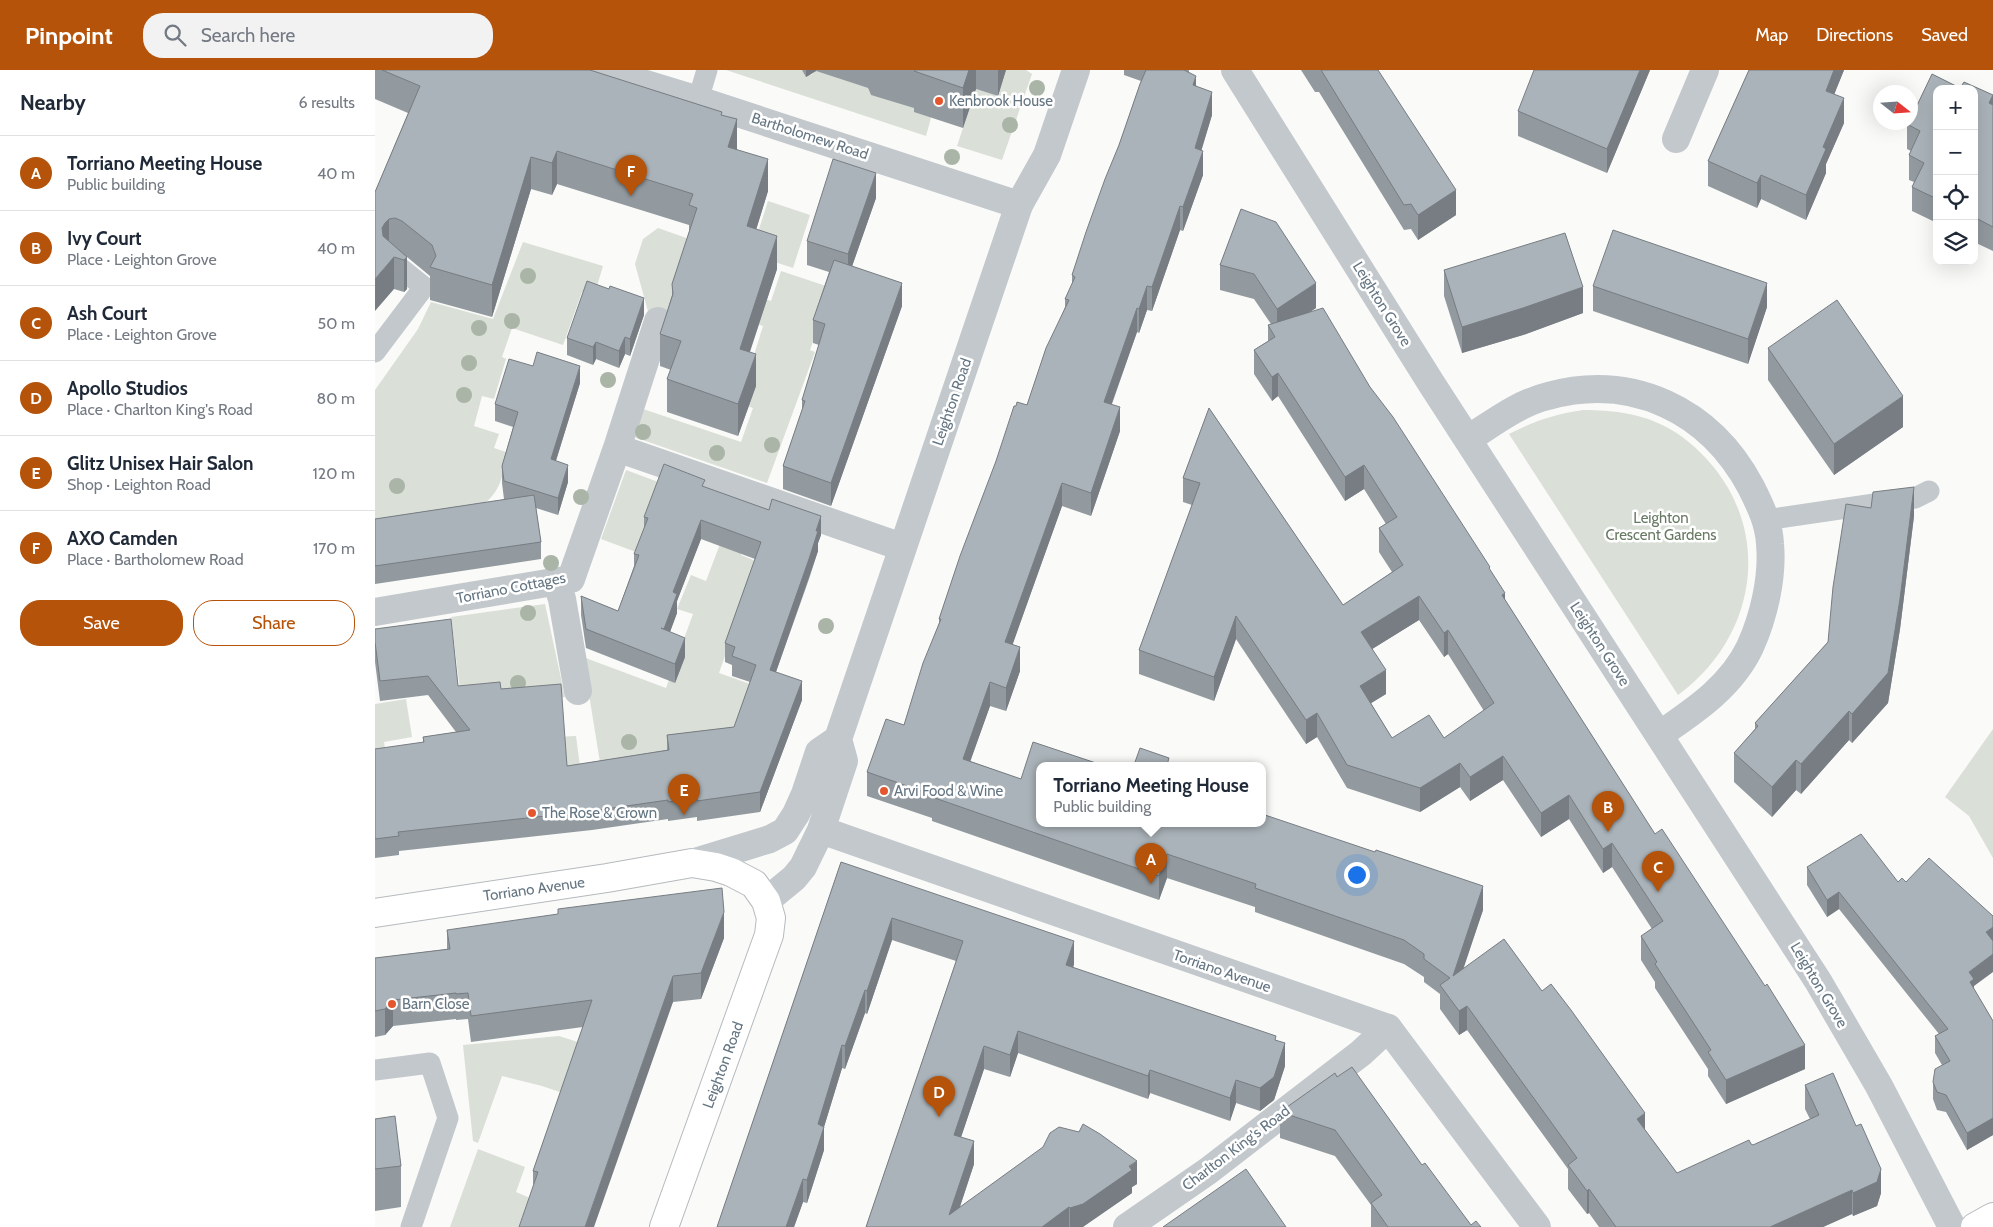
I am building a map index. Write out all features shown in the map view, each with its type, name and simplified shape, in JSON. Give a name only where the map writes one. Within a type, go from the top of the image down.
[{"type":"main road","name":"Leighton Road","points":[[664,1227],[769,935],[771,918],[766,901],[754,884],[731,872],[692,863]]},
{"type":"main road","name":"Torriano Avenue","points":[[375,913],[607,878],[692,863]]},
{"type":"main road","points":[[1975,1227],[1993,1217]]},
{"type":"street","name":"Bartholomew Road","points":[[601,70],[1019,205]]},
{"type":"street","name":"Leighton Road","points":[[838,739],[1019,205],[1047,155],[1076,70]]},
{"type":"street","name":"Leighton Grove","points":[[1235,70],[1469,439],[1818,980],[1879,1086],[1951,1227]]},
{"type":"street","points":[[1676,139],[1705,70]]},
{"type":"street","name":"Torriano Cottages","points":[[375,612],[571,579],[617,448],[658,321]]},
{"type":"street","points":[[1469,439],[1499,419],[1546,396],[1571,391],[1603,389],[1656,399],[1682,412],[1702,425],[1720,443],[1746,478],[1766,520],[1770,543],[1768,586],[1759,621],[1750,647],[1721,689],[1700,708],[1659,735]]},
{"type":"street","points":[[617,448],[903,547]]},
{"type":"street","points":[[556,582],[562,599],[578,691]]},
{"type":"street","points":[[692,863],[770,839],[785,831],[796,814],[805,794],[819,752],[838,739],[844,761],[821,830],[803,867],[794,878],[766,901]]},
{"type":"street","name":"Torriano Avenue","points":[[821,830],[1388,1028]]},
{"type":"street","points":[[1388,1028],[1537,1227]]},
{"type":"street","name":"Charlton King's Road","points":[[1127,1227],[1208,1171],[1361,1053],[1388,1028]]},
{"type":"lane","points":[[698,100],[707,70]]},
{"type":"lane","points":[[375,352],[424,287],[394,263]]},
{"type":"lane","points":[[1766,520],[1915,498],[1929,490]]},
{"type":"lane","points":[[375,1070],[430,1063],[448,1118],[411,1227]]},
{"type":"green space","points":[[726,70],[802,70],[811,75],[816,71],[868,88],[871,95],[917,105],[931,118],[926,136]]},
{"type":"green space","points":[[1006,70],[1026,70],[1032,74],[1002,160],[957,146],[976,89],[998,96]]},
{"type":"green space","points":[[768,201],[810,215],[793,268],[751,254]]},
{"type":"green space","points":[[658,228],[695,241],[669,321],[649,315],[635,264],[643,239]]},
{"type":"green space","points":[[523,242],[603,266],[594,296],[582,292],[563,345],[512,328],[502,357],[506,359],[494,399],[482,396],[474,426],[499,434],[494,448],[509,453],[499,485],[491,498],[476,509],[375,522],[375,390],[418,329],[431,302],[493,319]]},
{"type":"green space","points":[[781,271],[832,288],[810,350],[815,352],[767,483],[634,437],[643,409],[741,442],[753,408],[722,396],[751,365],[763,326],[716,310],[724,285],[771,301]]},
{"type":"green space","name":"Leighton Crescent Gardens","points":[[1583,410],[1616,412],[1637,416],[1658,423],[1688,441],[1716,470],[1734,499],[1744,529],[1748,560],[1746,590],[1737,620],[1723,648],[1703,673],[1678,695],[1509,434],[1545,419]]},
{"type":"green space","points":[[626,470],[661,483],[636,552],[601,539]]},
{"type":"green space","points":[[755,518],[741,555],[758,562],[719,673],[753,685],[729,753],[602,775],[583,657],[666,688],[693,614],[677,609],[691,575],[706,581],[720,544]]},
{"type":"green space","points":[[545,604],[565,697],[462,706],[451,617]]},
{"type":"green space","points":[[406,699],[412,737],[384,742],[387,761],[375,763],[375,704]]},
{"type":"green space","points":[[1993,729],[1993,858],[1969,816],[1945,797]]},
{"type":"green space","points":[[576,736],[582,782],[558,785],[552,737]]},
{"type":"green space","points":[[559,1036],[584,1044],[566,1094],[502,1076],[478,1143],[473,1141],[463,1045]]},
{"type":"green space","points":[[478,1149],[525,1167],[516,1192],[530,1198],[519,1227],[450,1227]]},
{"type":"building","points":[[382,70],[590,70],[722,112],[721,115],[737,119],[728,147],[768,159],[747,226],[777,236],[740,349],[756,354],[738,404],[667,379],[681,341],[660,334],[673,294],[672,284],[697,208],[689,205],[693,194],[557,151],[552,163],[531,157],[492,285],[430,267],[436,256],[432,245],[402,221],[395,218],[389,219],[385,223],[382,228],[383,236],[407,257],[404,260],[394,257],[375,279],[375,192],[420,86]]},
{"type":"building","points":[[915,70],[969,70],[963,88]]},
{"type":"building","points":[[1146,70],[1184,70],[1196,76],[1193,85],[1212,92],[1195,148],[1203,151],[1183,207],[1180,206],[1152,287],[1147,286],[1139,309],[1137,308],[1104,402],[1120,407],[1091,493],[1062,483],[1005,642],[1020,647],[1006,688],[990,682],[963,759],[1021,779],[1033,742],[1093,762],[1036,762],[1036,827],[1266,827],[1266,815],[1483,886],[1453,976],[1504,939],[1542,991],[1551,984],[1571,1010],[1645,1113],[1637,1119],[1677,1173],[1749,1140],[1753,1145],[1819,1115],[1805,1085],[1833,1073],[1856,1126],[1861,1124],[1881,1169],[1877,1182],[1853,1193],[1852,1190],[1770,1227],[1616,1227],[1589,1189],[1587,1191],[1568,1165],[1577,1158],[1467,1006],[1459,1011],[1440,985],[1450,978],[1424,959],[1424,954],[1404,940],[1255,888],[1256,884],[1167,854],[1159,876],[932,797],[933,795],[867,772],[886,719],[904,725],[923,663],[941,619],[939,619],[960,556],[996,461],[1014,406],[1016,406],[1017,402],[1027,405],[1046,348],[1069,300],[1065,299],[1075,277],[1072,275],[1086,232]]},
{"type":"building","points":[[1321,70],[1378,70],[1456,190],[1418,215],[1411,204],[1404,205]]},
{"type":"building","points":[[1534,70],[1640,70],[1607,149],[1518,111]]},
{"type":"building","points":[[1749,70],[1834,70],[1826,91],[1844,98],[1823,147],[1826,149],[1806,195],[1761,175],[1757,183],[1708,161]]},
{"type":"building","points":[[1932,74],[1954,85],[1933,85],[1933,197],[1912,187],[1924,163],[1909,155],[1920,131],[1918,130],[1918,103]]},
{"type":"building","points":[[1978,88],[1993,95],[1989,103],[1993,105],[1993,227],[1978,219]]},
{"type":"building","points":[[833,159],[876,173],[848,254],[807,241]]},
{"type":"building","points":[[1241,209],[1276,222],[1316,283],[1277,309],[1254,274],[1220,265]]},
{"type":"building","points":[[1613,230],[1767,283],[1748,339],[1593,286]]},
{"type":"building","points":[[1565,233],[1583,287],[1462,327],[1444,270]]},
{"type":"building","points":[[834,260],[902,283],[831,483],[783,466],[805,401],[802,400],[825,324],[813,320]]},
{"type":"building","points":[[587,281],[609,289],[610,286],[644,298],[630,339],[625,337],[619,351],[596,342],[593,347],[567,338]]},
{"type":"building","points":[[1837,300],[1903,396],[1834,444],[1768,348]]},
{"type":"building","points":[[1323,308],[1370,387],[1393,417],[1490,567],[1505,593],[1502,595],[1655,834],[1662,829],[1765,986],[1767,984],[1805,1045],[1726,1080],[1708,1052],[1711,1050],[1655,964],[1657,962],[1641,936],[1663,921],[1612,843],[1603,849],[1569,795],[1541,813],[1503,756],[1470,777],[1460,763],[1420,788],[1347,765],[1317,713],[1306,720],[1236,616],[1214,677],[1139,650],[1200,483],[1183,478],[1209,408],[1343,605],[1403,565],[1379,528],[1397,517],[1364,465],[1345,477],[1278,373],[1272,377],[1254,350],[1275,337],[1268,325]],"holes":[[[1419,596],[1444,633],[1448,630],[1494,703],[1444,738],[1429,715],[1392,738],[1360,686],[1386,670],[1361,632]]]},
{"type":"building","points":[[537,352],[580,366],[551,459],[568,465],[558,498],[504,481],[502,466],[518,412],[495,404],[509,359],[533,366]]},
{"type":"building","points":[[664,464],[705,480],[702,486],[769,510],[772,499],[821,516],[809,559],[770,670],[802,681],[760,792],[697,801],[697,798],[668,802],[668,800],[592,811],[398,832],[399,836],[375,839],[375,749],[424,742],[423,737],[470,730],[428,676],[380,681],[375,629],[451,619],[458,686],[500,682],[501,689],[561,684],[567,766],[669,750],[667,735],[734,727],[756,665],[732,656],[735,647],[725,643],[761,542],[701,520],[673,592],[677,594],[664,629],[661,628],[685,638],[675,664],[586,629],[581,596],[618,611],[639,555],[634,554],[648,518],[644,517]]},
{"type":"building","points":[[1914,487],[1900,599],[1888,673],[1852,714],[1849,711],[1801,764],[1796,760],[1772,787],[1734,753],[1758,726],[1755,723],[1828,642],[1833,587],[1846,504],[1871,508],[1873,492]]},
{"type":"building","points":[[534,495],[541,542],[375,566],[375,519]]},
{"type":"building","points":[[1140,748],[1169,758],[1168,762],[1135,762]]},
{"type":"building","points":[[1861,834],[1898,882],[1902,878],[1906,882],[1929,858],[1993,916],[1993,927],[1986,932],[1993,941],[1993,954],[1969,972],[1974,979],[1970,982],[1993,1021],[1993,1118],[1967,1133],[1946,1095],[1937,1092],[1933,1082],[1935,1069],[1950,1061],[1935,1036],[1948,1029],[1839,892],[1827,900],[1807,867]]},
{"type":"building","points":[[841,862],[1074,941],[1066,965],[1276,1036],[1275,1040],[1285,1043],[1274,1077],[1260,1088],[1236,1080],[1230,1098],[1150,1070],[1148,1076],[1018,1031],[1010,1055],[984,1046],[954,1135],[974,1141],[949,1215],[1043,1147],[1050,1133],[1059,1127],[1079,1132],[1083,1124],[1100,1134],[1137,1161],[1129,1166],[1132,1170],[1083,1204],[1069,1207],[1042,1227],[866,1227],[963,941],[892,918],[867,991],[865,990],[845,1046],[842,1045],[818,1124],[824,1127],[807,1180],[803,1179],[786,1227],[717,1227]]},
{"type":"building","points":[[722,888],[724,912],[701,973],[673,976],[585,1227],[519,1227],[538,1172],[533,1171],[592,1000],[471,1016],[468,993],[456,993],[393,1000],[385,1009],[375,1011],[375,958],[450,949],[447,930],[558,914],[558,909]]},
{"type":"building","points":[[1352,1067],[1422,1165],[1425,1163],[1471,1225],[1476,1221],[1481,1227],[1388,1227],[1371,1203],[1382,1195],[1335,1130],[1280,1112],[1335,1073],[1337,1077]]},
{"type":"building","points":[[395,1116],[401,1166],[375,1169],[375,1119]]},
{"type":"building","points":[[1246,1169],[1286,1227],[1163,1227]]},
{"type":"place","name":"Kenbrook House","points":[[939,101]]},
{"type":"place","name":"AXO Camden","points":[[631,196]]},
{"type":"place","name":"Arvi Food & Wine","points":[[884,791]]},
{"type":"place","name":"The Rose & Crown","points":[[532,813]]},
{"type":"place","name":"Glitz Unisex Hair Salon","points":[[684,815]]},
{"type":"place","name":"Ivy Court","points":[[1608,832]]},
{"type":"place","name":"Torriano Meeting House","points":[[1151,884]]},
{"type":"place","name":"Ash Court","points":[[1658,892]]},
{"type":"place","name":"Barn Close","points":[[392,1004]]},
{"type":"place","name":"Apollo Studios","points":[[939,1117]]}]
